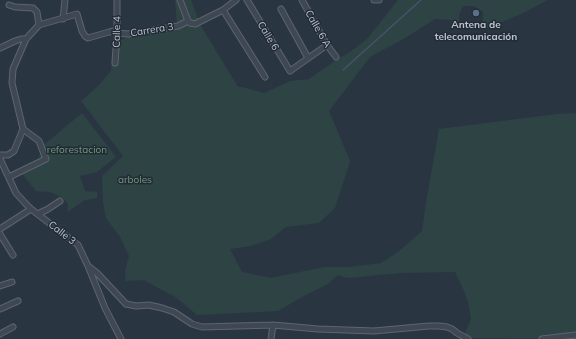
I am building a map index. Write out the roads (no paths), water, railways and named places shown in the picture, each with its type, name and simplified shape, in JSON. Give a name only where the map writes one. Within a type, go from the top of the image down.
[{"type":"street","points":[[63,19],[65,0]]},
{"type":"street","name":"Calle 4","points":[[115,63],[117,0]]},
{"type":"street","points":[[180,0],[188,21],[195,24],[223,10],[236,0]]},
{"type":"street","name":"Calle 6","points":[[247,0],[290,71],[308,58]]},
{"type":"street","name":"Calle 6 A","points":[[302,0],[326,45],[336,57]]},
{"type":"street","points":[[0,155],[8,155],[14,151],[23,129],[12,84],[12,69],[26,39],[39,25],[37,12],[33,8],[15,7],[9,5]]},
{"type":"street","points":[[281,9],[308,58],[326,45]]},
{"type":"street","points":[[223,10],[265,77]]},
{"type":"street","name":"Carrera 3","points":[[39,25],[77,14],[82,31],[88,38],[113,31],[128,34],[178,26],[188,21]]},
{"type":"street","points":[[0,48],[20,39],[26,39]]},
{"type":"street","points":[[9,177],[46,159],[39,141],[23,129]]},
{"type":"street","name":"Calle 3","points":[[0,159],[16,193],[31,209],[78,245],[105,308],[121,339]]},
{"type":"street","points":[[38,214],[60,201]]},
{"type":"street","points":[[0,229],[31,209]]},
{"type":"street","points":[[0,234],[13,256]]},
{"type":"street","points":[[88,266],[97,272],[126,304],[136,306],[149,305],[162,308],[174,312],[192,324],[202,327],[273,325],[318,330],[374,331],[439,326],[452,329],[467,339]]},
{"type":"street","points":[[0,286],[12,282]]},
{"type":"street","points":[[0,309],[18,301]]},
{"type":"street","points":[[271,339],[273,325]]},
{"type":"street","points":[[0,334],[13,327]]},
{"type":"street","points":[[542,339],[576,335]]},
{"type":"waterway","points":[[343,70],[421,0]]},
{"type":"place","name":"Antena de telecomunicación","points":[[476,13]]},
{"type":"park label","name":"reforestacion","points":[[77,150]]},
{"type":"park label","name":"arboles","points":[[135,180]]}]
